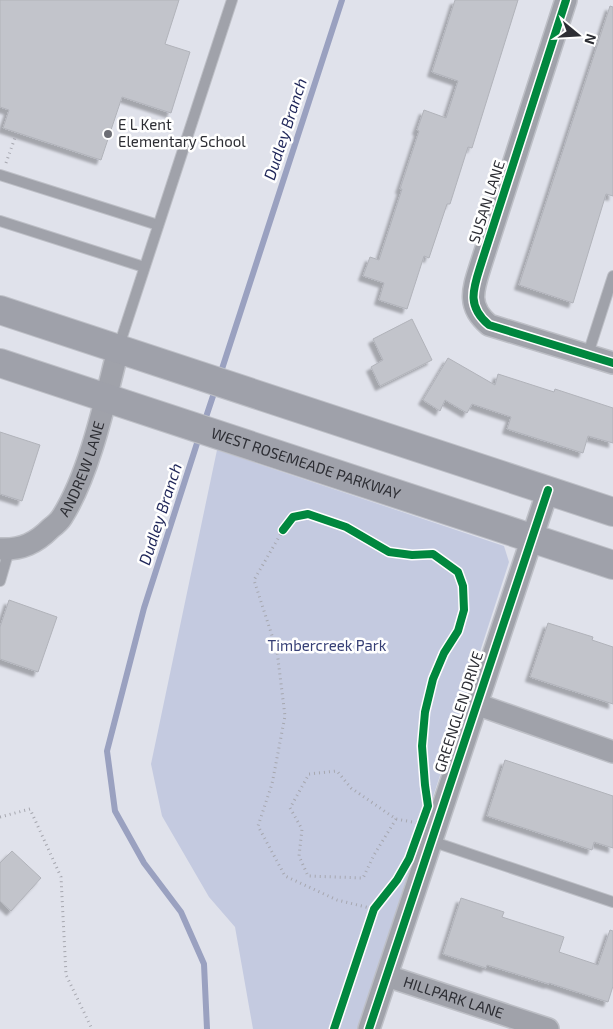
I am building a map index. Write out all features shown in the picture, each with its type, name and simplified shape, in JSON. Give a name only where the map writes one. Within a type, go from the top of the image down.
[{"type":"main road","points":[[0,310],[280,404],[613,512]]},
{"type":"main road","name":"WEST ROSEMEADE PARKWAY","points":[[0,363],[613,565]]},
{"type":"street","name":"SUSAN LANE","points":[[566,0],[482,261],[474,288],[474,306],[480,318],[489,325],[613,363]]},
{"type":"street","name":"ANDREW LANE","points":[[5,549],[30,545],[61,519],[77,488],[106,398],[118,350]]},
{"type":"street","name":"GREENGLEN DRIVE","points":[[369,1029],[387,976],[427,832],[476,704],[548,490]]},
{"type":"street","points":[[476,704],[613,752]]},
{"type":"street","name":"HILLPARK LANE","points":[[387,976],[548,1029]]},
{"type":"lane","points":[[118,350],[232,0]]},
{"type":"lane","points":[[1,176],[158,225]]},
{"type":"lane","points":[[0,221],[144,267]]},
{"type":"lane","points":[[581,353],[613,276]]},
{"type":"lane","points":[[0,581],[5,549]]},
{"type":"lane","points":[[427,832],[613,902]]},
{"type":"path","points":[[1,176],[17,132]]},
{"type":"path","points":[[283,530],[254,580],[277,651],[284,716],[272,784],[258,826],[284,876],[337,900],[374,909]]},
{"type":"path","points":[[396,819],[363,878],[308,876],[299,856],[302,829],[290,808],[310,774],[337,771],[351,788],[396,819],[427,832]]},
{"type":"path","points":[[0,817],[30,809],[61,877],[66,975],[92,1029]]},
{"type":"green space","name":"Timbercreek Park","points":[[217,450],[504,546],[509,562],[358,1029],[253,1029],[235,927],[209,897],[162,816],[151,764]]},
{"type":"building","points":[[0,0],[179,0],[165,44],[190,52],[171,113],[122,97],[101,160],[3,128],[9,110],[0,107]]},
{"type":"building","points":[[455,0],[518,0],[472,148],[468,147],[450,204],[447,204],[429,258],[424,256],[407,309],[379,300],[384,283],[363,276],[370,257],[379,260],[402,189],[400,189],[424,110],[446,118],[458,81],[432,72]]},
{"type":"building","points":[[610,6],[613,7],[613,196],[606,194],[573,303],[519,285]]},
{"type":"building","points":[[412,319],[432,360],[380,386],[371,367],[383,360],[373,339]]},
{"type":"building","points":[[448,358],[495,385],[498,374],[554,392],[555,389],[613,408],[613,443],[588,436],[583,453],[507,429],[511,417],[472,404],[467,413],[445,400],[440,411],[423,400]]},
{"type":"building","points":[[0,432],[40,445],[22,501],[0,494]]},
{"type":"building","points":[[9,600],[57,617],[38,672],[0,659],[0,627]]},
{"type":"building","points":[[548,623],[593,637],[592,640],[613,647],[613,704],[530,677]]},
{"type":"building","points":[[505,760],[613,796],[613,848],[594,842],[592,850],[487,816]]},
{"type":"building","points":[[12,851],[41,878],[11,911],[0,901],[0,863]]},
{"type":"building","points":[[461,898],[504,912],[502,917],[564,937],[559,952],[598,965],[610,930],[613,931],[613,986],[608,1002],[549,983],[487,965],[486,968],[443,954]]},
{"type":"waterway","name":"Dudley Branch","points":[[220,375],[342,0]]},
{"type":"waterway","name":"Dudley Branch","points":[[204,423],[216,387]]},
{"type":"waterway","name":"Dudley Branch","points":[[200,434],[144,608],[107,751],[115,811],[144,863],[181,912],[204,964],[207,1029]]},
{"type":"cycle path","points":[[566,0],[476,279],[473,295],[474,303],[481,318],[489,325],[613,363]]},
{"type":"cycle path","points":[[369,1029],[548,490]]},
{"type":"cycle path","points":[[283,530],[293,517],[308,514],[346,527],[389,552],[412,555],[433,554],[458,572],[463,586],[464,610],[458,631],[444,653],[433,679],[425,712],[422,746],[428,806],[409,859],[397,880],[374,909],[334,1029]]},
{"type":"place","name":"E L Kent Elementary School","points":[[108,134]]}]
